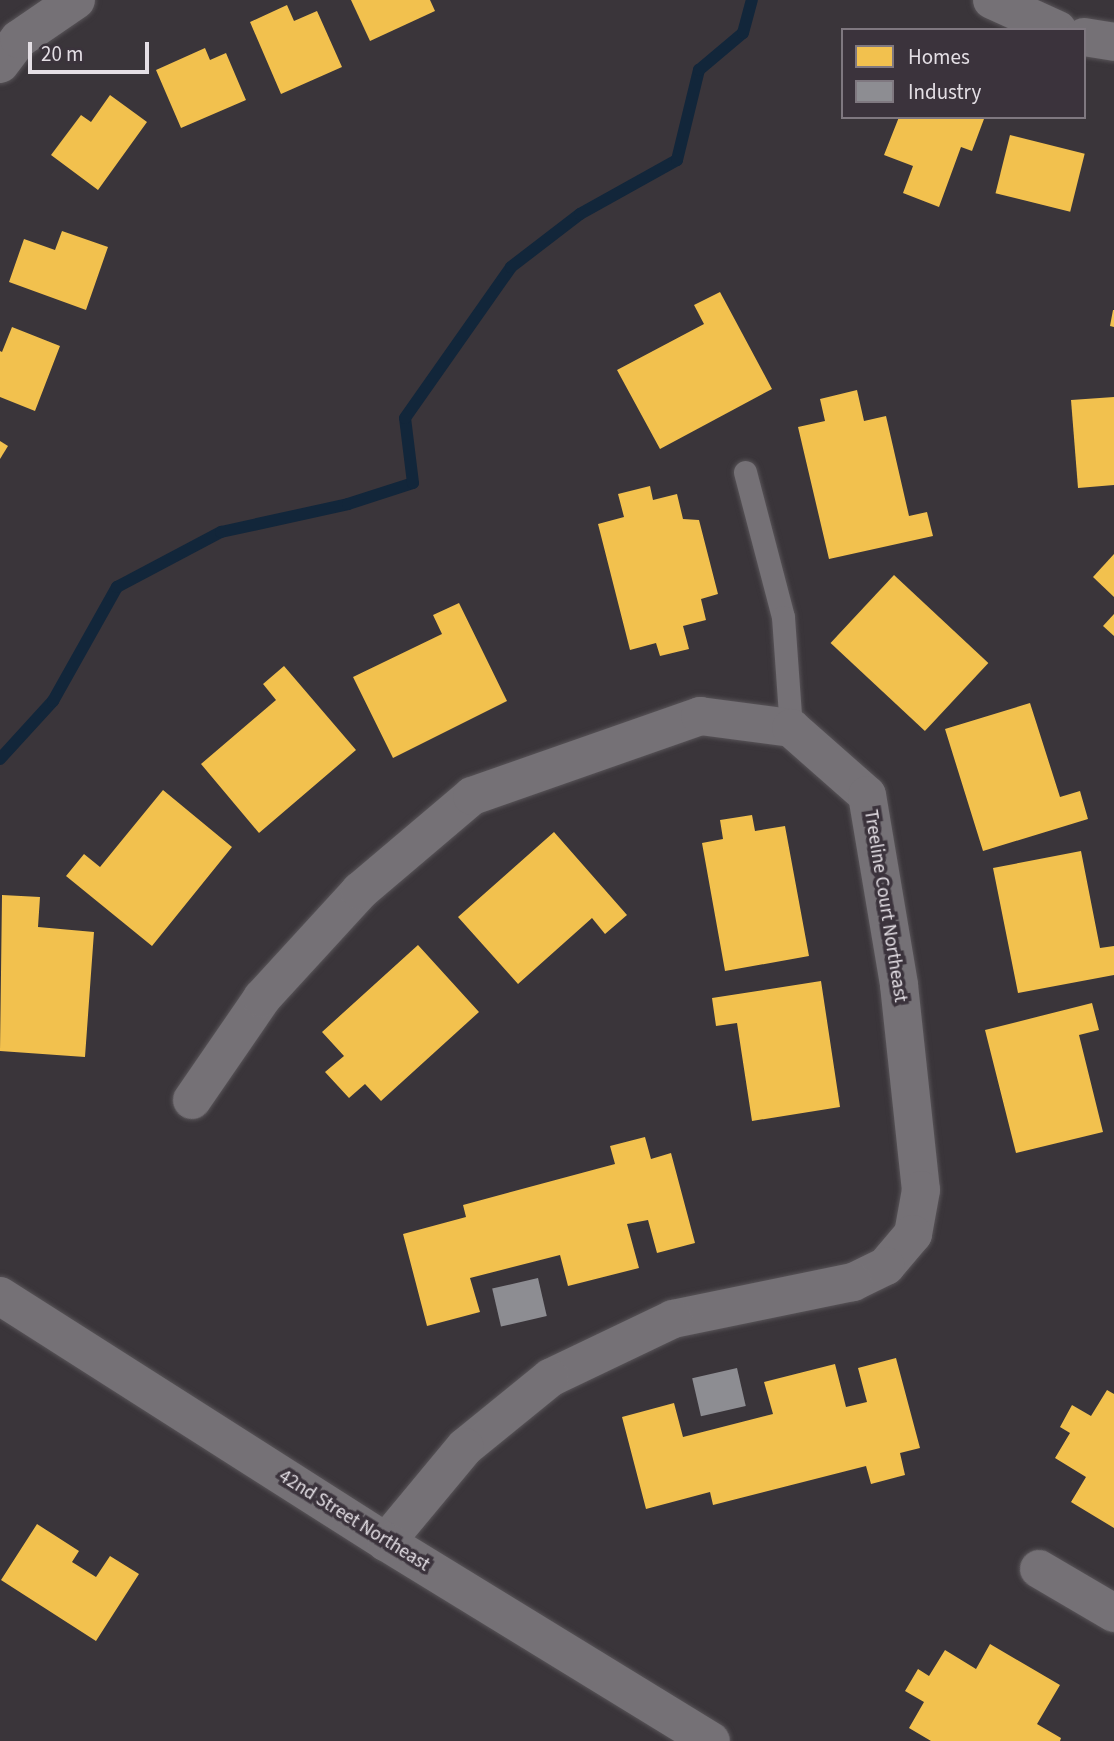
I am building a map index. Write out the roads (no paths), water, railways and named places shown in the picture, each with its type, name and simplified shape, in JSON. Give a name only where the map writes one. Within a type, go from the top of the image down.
[{"type":"street","points":[[0,64],[19,39],[76,0]]},
{"type":"street","points":[[992,0],[1054,28]]},
{"type":"street","points":[[1086,37],[1114,42]]},
{"type":"street","points":[[192,1100],[261,998],[360,891],[472,796],[700,716],[791,728]]},
{"type":"street","name":"Treeline Court Northeast","points":[[386,1542],[465,1447],[550,1378],[673,1319],[853,1282],[886,1266],[913,1234],[920,1190],[919,1176],[898,985],[867,795],[791,728]]},
{"type":"street","name":"42nd Street Northeast","points":[[0,1296],[386,1542],[711,1741]]},
{"type":"street","points":[[1039,1569],[1114,1613]]},
{"type":"lane","points":[[745,472],[783,617],[791,728]]},
{"type":"waterway","points":[[0,759],[53,701],[117,587],[221,532],[348,504],[413,483],[405,418],[511,267],[580,214],[677,160],[699,70],[743,33],[752,0]]}]
